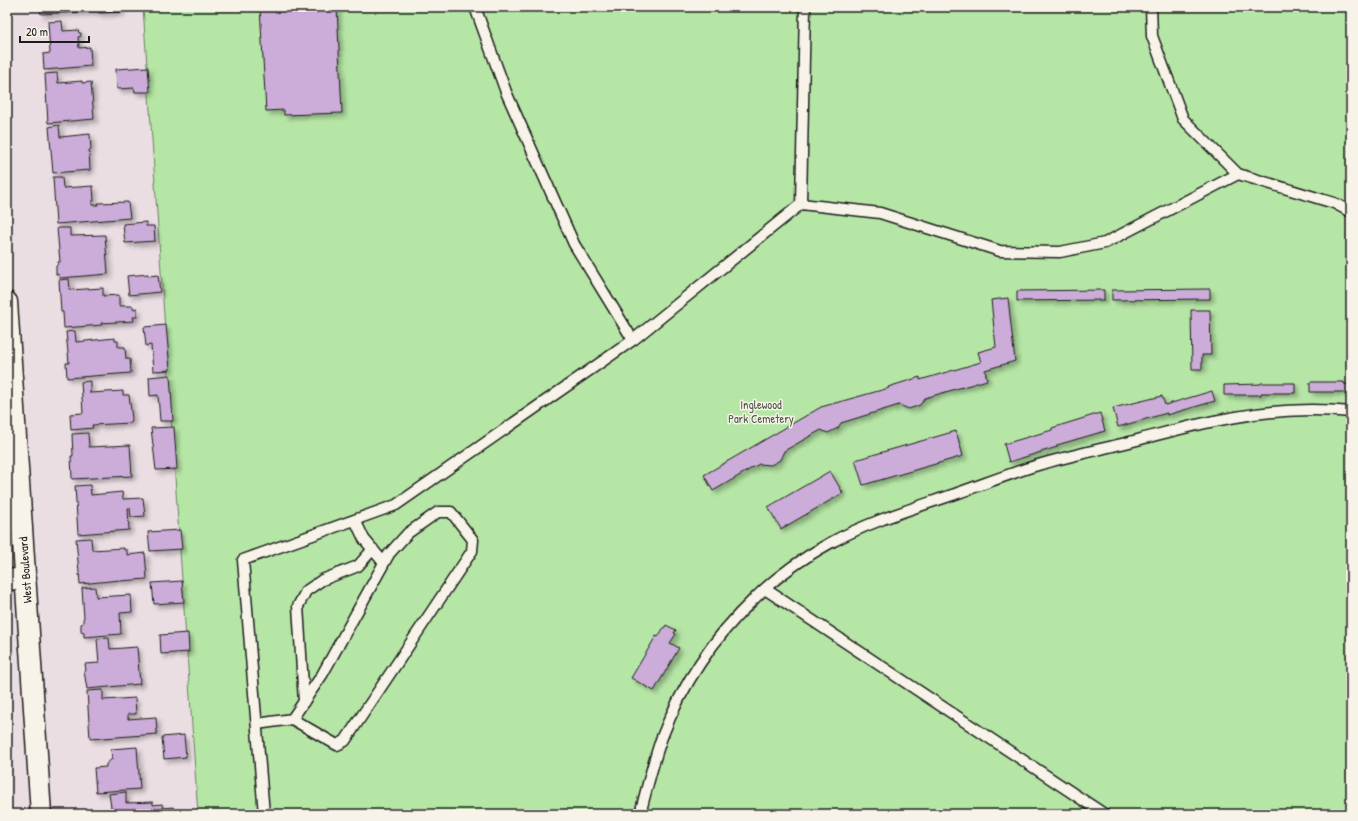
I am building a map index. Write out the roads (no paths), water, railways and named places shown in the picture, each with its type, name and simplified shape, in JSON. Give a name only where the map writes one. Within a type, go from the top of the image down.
[{"type":"street","name":"West Boulevard","points":[[7,302],[16,579],[41,814]]},
{"type":"lane","points":[[475,7],[506,92],[574,244],[632,340]]},
{"type":"lane","points":[[801,204],[805,7]]},
{"type":"lane","points":[[1151,7],[1152,36],[1183,119],[1238,174],[1334,203],[1351,212]]},
{"type":"lane","points":[[264,814],[243,560],[396,505],[632,340],[801,204],[880,214],[1000,252],[1060,252],[1105,243],[1238,174]]},
{"type":"lane","points":[[640,814],[662,737],[675,706],[709,649],[730,623],[765,589],[803,559],[831,542],[890,516],[1037,466],[1201,424],[1270,412],[1305,410],[1351,412]]},
{"type":"lane","points":[[257,724],[292,719],[337,745],[346,741],[472,552],[473,540],[451,512],[438,512],[408,533],[389,554],[322,676],[292,719]]},
{"type":"lane","points":[[355,520],[364,539],[384,563]]},
{"type":"lane","points":[[304,702],[298,606],[306,591],[322,580],[358,566],[373,549]]},
{"type":"lane","points":[[765,589],[1104,814]]},
{"type":"park label","name":"Inglewood Park Cemetery","points":[[761,411]]}]
